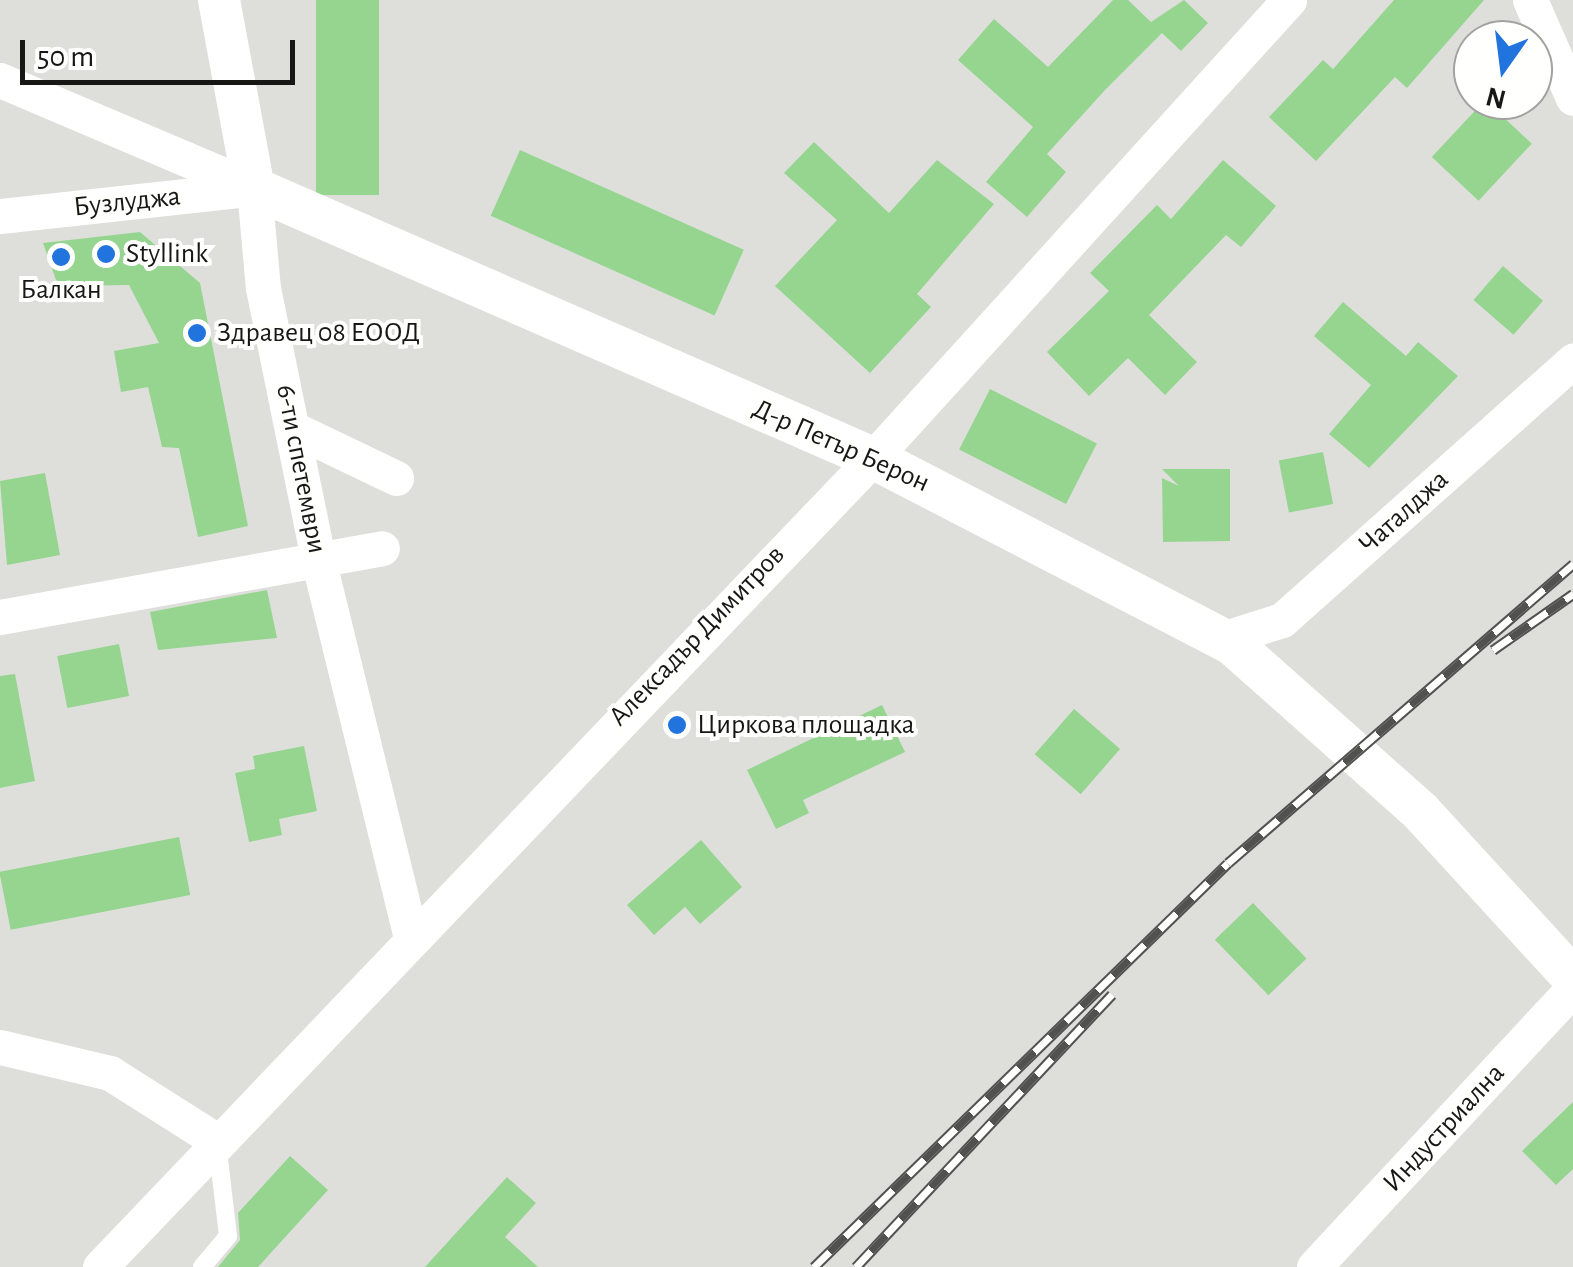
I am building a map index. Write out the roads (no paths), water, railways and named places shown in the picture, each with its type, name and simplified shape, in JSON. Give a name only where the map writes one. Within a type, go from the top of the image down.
[{"type":"street","name":"6-ти спетември","points":[[219,0],[254,188],[263,288],[296,430],[318,559],[410,934]]},
{"type":"street","name":"Алексадър Димитров","points":[[100,1267],[410,934],[873,458],[1289,0]]},
{"type":"street","points":[[1530,0],[1573,98]]},
{"type":"street","name":"Д-р Петър Берон","points":[[0,80],[873,458],[1222,639],[1421,812],[1573,978]]},
{"type":"street","name":"Бузлуджа","points":[[0,216],[254,188]]},
{"type":"street","name":"Чаталджа","points":[[1222,639],[1282,620],[1573,361]]},
{"type":"street","points":[[296,430],[396,478]]},
{"type":"street","points":[[0,618],[382,548]]},
{"type":"street","name":"Индустриална","points":[[1314,1267],[1573,988]]},
{"type":"street","points":[[0,1047],[110,1073],[217,1140]]},
{"type":"lane","points":[[202,1267],[228,1236],[217,1140]]},
{"type":"railway","points":[[814,1267],[1228,863],[1573,564]]},
{"type":"railway","points":[[1493,650],[1573,594]]},
{"type":"railway","points":[[856,1267],[1112,994]]},
{"type":"place","name":"Styllink","points":[[106,254]]},
{"type":"place","name":"Балкан","points":[[61,257]]},
{"type":"place","name":"Здравец 08 ЕООД","points":[[197,333]]},
{"type":"place","name":"Циркова площадка","points":[[677,725]]}]
